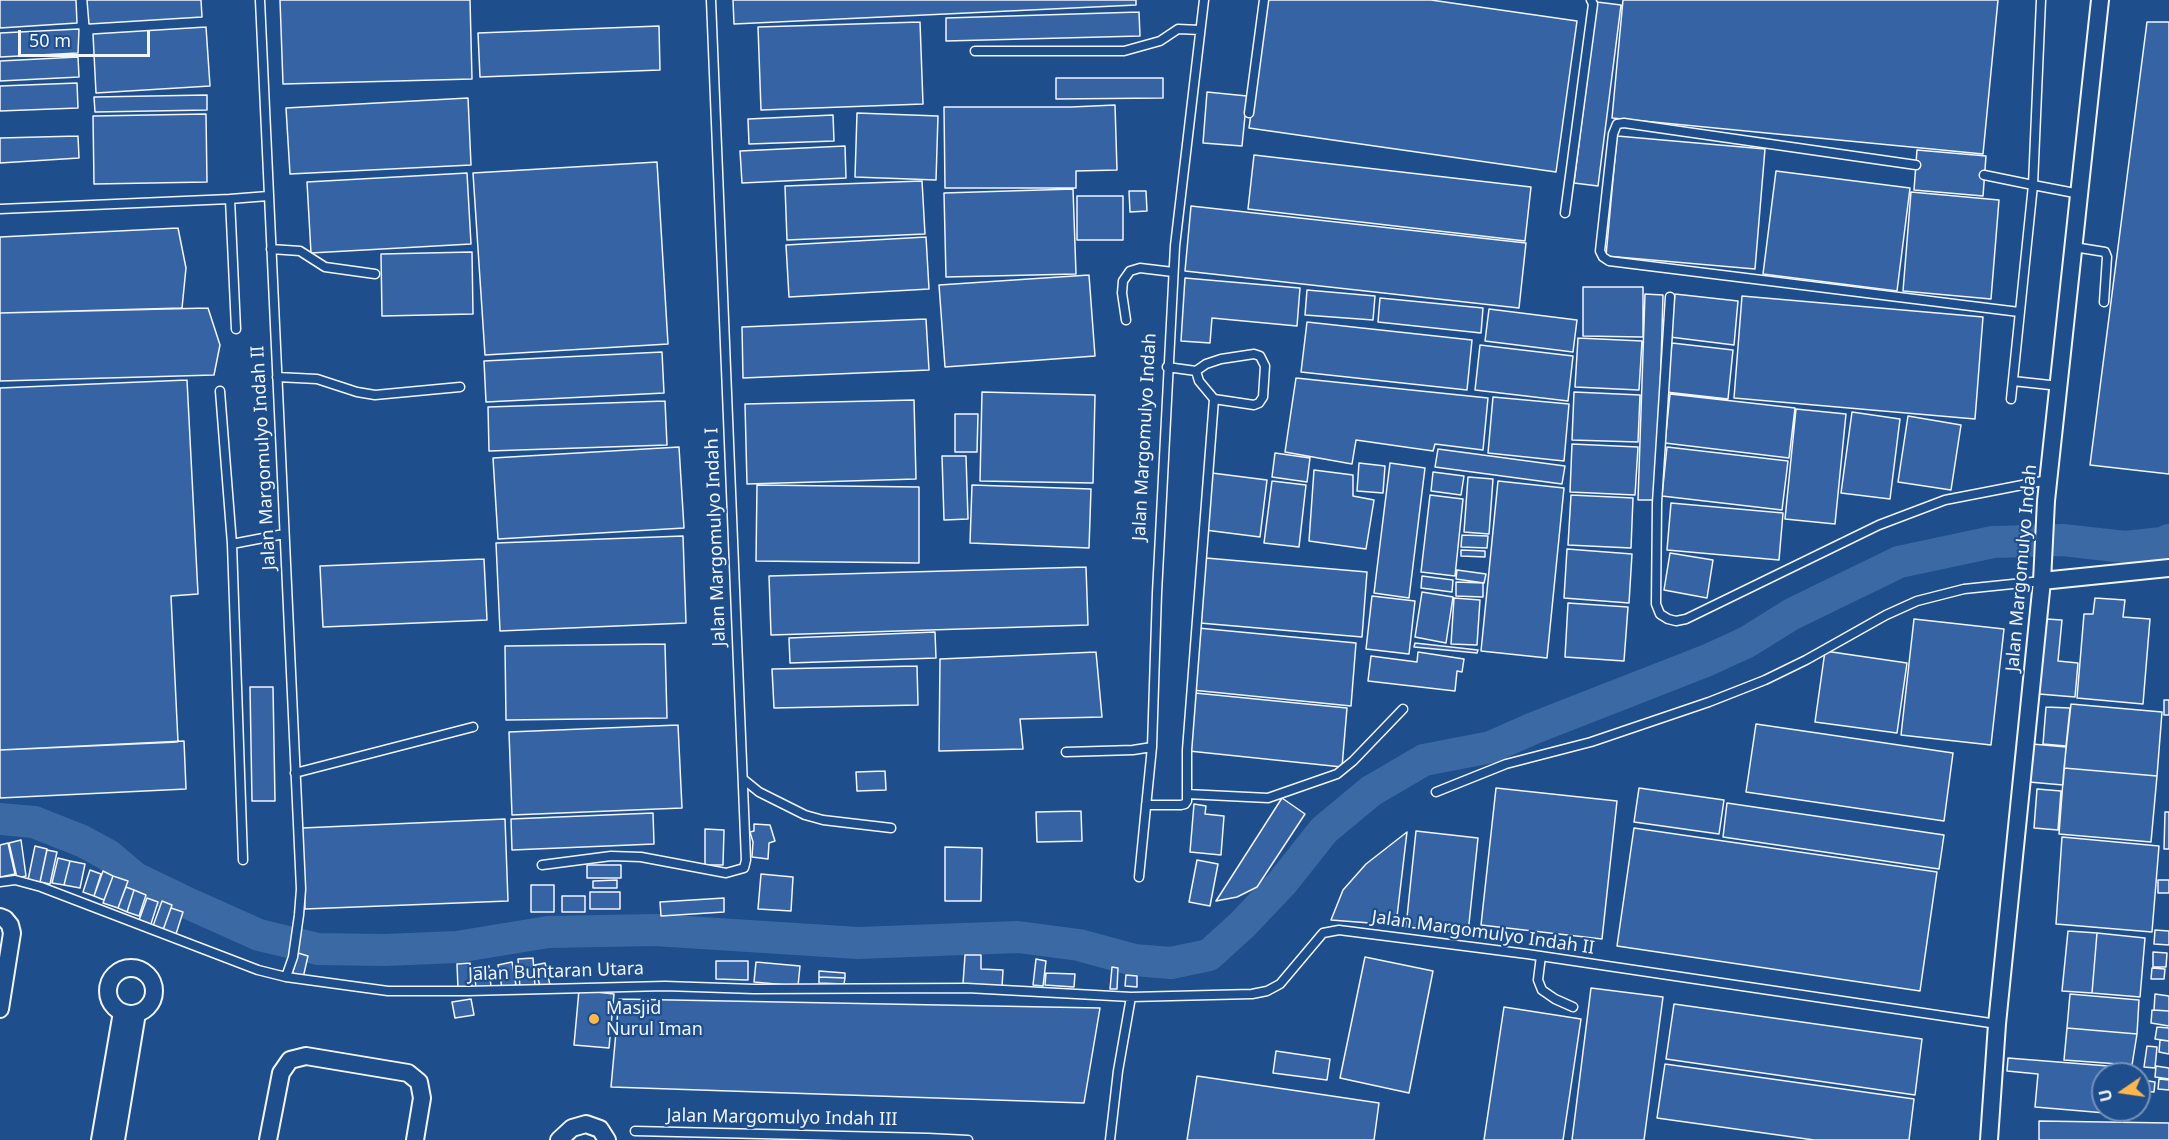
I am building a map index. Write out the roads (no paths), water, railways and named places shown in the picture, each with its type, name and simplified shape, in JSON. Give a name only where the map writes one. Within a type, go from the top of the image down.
[{"type":"street","name":"Jalan Margomulyo Indah","points":[[1989,1140],[1997,1024],[2042,581],[2048,480],[2100,0]]},
{"type":"street","points":[[2042,581],[2169,568]]},
{"type":"street","points":[[0,916],[10,925],[12,933],[0,1009]]},
{"type":"street","points":[[100,1140],[129,1012],[116,1140]]},
{"type":"street","points":[[268,1140],[281,1073],[290,1060],[306,1056],[408,1073],[419,1082],[422,1098],[415,1140]]},
{"type":"street","points":[[559,1140],[572,1128],[586,1124],[600,1129],[607,1140]]},
{"type":"lane","name":"Jalan Margomulyo Indah II","points":[[260,0],[301,889],[293,957],[286,977]]},
{"type":"lane","name":"Jalan Margomulyo Indah I","points":[[542,865],[611,856],[641,857],[726,873],[744,868],[746,860],[711,0]]},
{"type":"lane","name":"Jalan Margomulyo Indah","points":[[1139,877],[1152,747],[1173,272],[1204,0]]},
{"type":"lane","points":[[1249,112],[1263,0]]},
{"type":"lane","points":[[1565,213],[1593,4],[1591,0]]},
{"type":"lane","points":[[2011,399],[2033,184],[2041,0]]},
{"type":"lane","points":[[975,51],[1124,51],[1160,41],[1178,29],[1200,30]]},
{"type":"lane","points":[[1916,165],[1624,123],[1617,124],[1613,134],[1600,251],[1609,261],[2019,312]]},
{"type":"lane","points":[[1984,174],[2080,194]]},
{"type":"lane","points":[[0,209],[268,196]]},
{"type":"lane","points":[[230,199],[236,329]]},
{"type":"lane","points":[[2074,247],[2105,252],[2107,257],[2104,302]]},
{"type":"lane","points":[[270,249],[300,251],[325,267],[375,274]]},
{"type":"lane","points":[[1126,320],[1122,281],[1130,271],[1140,268],[1173,272]]},
{"type":"lane","points":[[1670,297],[1657,503],[1656,604],[1659,614],[1668,619],[1676,621],[1686,619],[1879,525],[1945,500],[2048,480]]},
{"type":"lane","points":[[1167,367],[1196,371],[1206,364],[1235,356],[1254,354],[1262,359],[1265,366],[1263,397],[1259,403],[1254,405],[1214,399],[1199,381],[1196,371]]},
{"type":"lane","points":[[277,377],[317,379],[357,392],[375,395],[460,387]]},
{"type":"lane","points":[[2013,381],[2059,386]]},
{"type":"lane","points":[[220,391],[232,544],[243,860]]},
{"type":"lane","points":[[1146,805],[1185,804],[1187,794],[1187,750],[1214,399]]},
{"type":"lane","points":[[232,544],[284,534]]},
{"type":"lane","points":[[1436,792],[1506,764],[1591,742],[1742,689],[1806,660],[1876,620],[1917,602],[1964,589],[2042,581]]},
{"type":"lane","points":[[1187,794],[1268,798],[1337,774],[1353,761],[1403,709]]},
{"type":"lane","points":[[295,773],[473,727]]},
{"type":"lane","points":[[1066,752],[1133,750],[1152,747]]},
{"type":"lane","points":[[743,779],[759,792],[805,815],[823,820],[891,828]]},
{"type":"lane","name":"Jalan Buntaran Utara","points":[[0,882],[15,880],[33,885],[258,970],[286,977],[388,991],[468,992],[665,986],[754,989],[967,988],[1131,998]]},
{"type":"lane","name":"Jalan Margomulyo Indah II","points":[[1131,998],[1209,997],[1267,991],[1280,984],[1323,933],[1330,930],[1541,956],[1997,1024]]},
{"type":"lane","points":[[1541,956],[1538,980],[1542,990],[1555,999],[1573,1006]]},
{"type":"lane","points":[[1110,1140],[1118,1071],[1131,998]]},
{"type":"lane","name":"Jalan Margomulyo Indah III","points":[[635,1131],[968,1140]]},
{"type":"waterway","points":[[0,819],[34,822],[82,841],[108,855],[135,878],[183,901],[259,935],[318,949],[385,950],[457,947],[548,932],[655,930],[858,943],[1018,937],[1079,945],[1134,960],[1171,963],[1209,955],[1242,925],[1282,883],[1324,830],[1371,791],[1424,760],[1491,747],[1708,660],[1747,642],[1792,614],[1899,562],[1993,542],[2063,540],[2125,547],[2162,543],[2169,540]]},
{"type":"place","name":"Masjid Nurul Iman","points":[[594,1019]]}]
